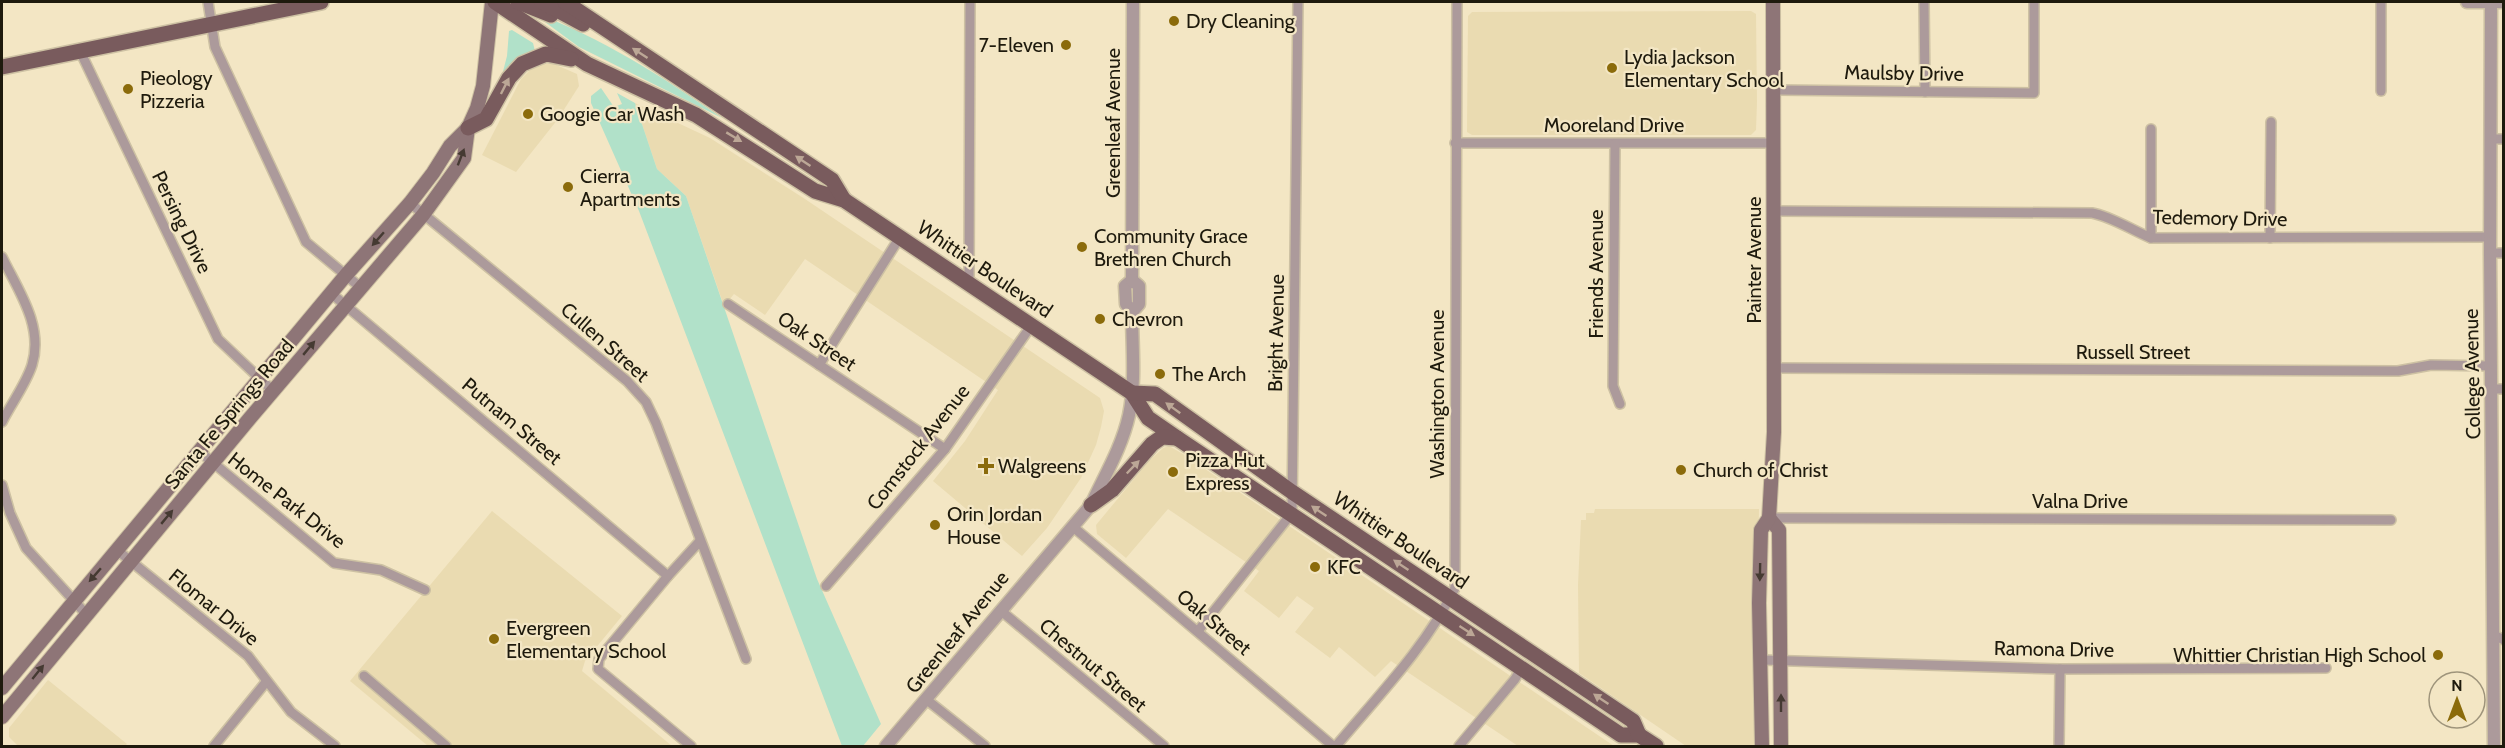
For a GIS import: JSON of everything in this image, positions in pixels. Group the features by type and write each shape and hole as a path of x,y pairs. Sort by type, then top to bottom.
{"main road":[{"path":"2,67 321,2"},
{"name":"Whittier Boulevard","path":"494,2 587,64 696,115 815,191 844,200 1132,393 1148,418 1177,438 1621,735 1656,747"},
{"name":"Santa Fe Springs Road","path":"2,717 360,287 423,215 464,158 468,128 483,86 494,2"},
{"path":"518,2 569,23 588,14"},
{"path":"542,2 588,14"},
{"name":"Whittier Boulevard","path":"565,2 588,14 606,30 832,180 844,200"},
{"name":"Painter Avenue","path":"1762,747 1762,660 1759,603 1761,530 1769,518 1774,432 1773,2"},
{"path":"468,128 486,119 509,78 522,64 546,54 587,64"},
{"name":"Santa Fe Springs Road","path":"2,688 346,275 410,203 450,146 468,128"},
{"name":"Whittier Boulevard","path":"1132,393 1155,394 1292,492 1633,721 1635,741"},
{"path":"1091,505 1112,490 1152,444 1162,437 1177,438"},
{"name":"Painter Avenue","path":"1769,518 1779,530 1781,747"},
{"path":"2,676 24,649 38,643"}],"street":[{"path":"208,2 215,47 306,242 360,287"},
{"path":"969,283 970,2"},
{"name":"Greenleaf Avenue","path":"886,747 1091,505 1124,435 1132,393 1132,312 1126,304 1125,286 1132,280 1133,2"},
{"name":"Bright Avenue","path":"1292,513 1298,2"},
{"name":"Washington Avenue","path":"1335,747 1442,614 1455,588 1457,2"},
{"path":"1924,2 1925,92"},
{"name":"Maulsby Drive","path":"1773,90 2034,93 2034,2"},
{"path":"2381,2 2381,91"},
{"path":"2467,2 2504,2"},
{"name":"College Avenue","path":"2491,2 2498,139 2490,237 2492,366 2498,389 2499,637 2494,747"},
{"name":"Persing Drive","path":"80,51 218,339 273,391"},
{"path":"2270,238 2271,122"},
{"path":"2151,129 2151,238"},
{"name":"Mooreland Drive","path":"1455,143 1773,143"},
{"name":"Friends Avenue","path":"1615,144 1613,386 1620,404"},
{"name":"Cullen Street","path":"410,203 627,381 646,402 746,659"},
{"name":"Tedemory Drive","path":"1773,211 2092,213 2105,215 2124,227 2151,238 2490,237"},
{"path":"819,365 900,237"},
{"path":"2490,253 2504,253"},
{"path":"2,257 26,304 35,333 32,365 2,422"},
{"name":"Putnam Street","path":"332,294 668,576"},
{"name":"Oak Street","path":"728,304 945,449"},
{"name":"Comstock Avenue","path":"826,586 945,449 1031,326"},
{"name":"Russell Street","path":"1774,368 2398,371 2431,365 2492,366"},
{"name":"Home Park Drive","path":"199,451 334,563 381,570 424,590"},
{"path":"2,485 10,513 26,548 86,614"},
{"path":"1197,632 1292,513"},
{"name":"Valna Drive","path":"1769,518 2391,520"},
{"name":"Oak Street","path":"1072,526 1335,747"},
{"path":"691,747 598,669 599,659 699,542"},
{"name":"Flomar Drive","path":"117,550 248,656 291,712 335,747"},
{"name":"Chestnut Street","path":"1000,610 1164,747"},
{"name":"Ramona Drive","path":"1762,660 2060,669 2326,668"},
{"path":"1459,747 1515,679 1522,667"},
{"path":"2059,747 2060,669"},
{"path":"364,676 446,747"},
{"path":"214,747 266,682"},
{"path":"927,700 985,747"}],"shaded area":[{"name":"Lydia Jackson Elementary School","path":"1751,11 1756,14 1757,102 1756,130 1751,135 1472,135 1467,132 1468,16 1472,12"},
{"path":"544,64 554,64 577,74 579,86 558,119 516,172 482,155 521,79 531,69"},
{"path":"635,103 710,138 805,199 1100,398 1104,411 1101,427 1096,445 1081,478 1047,528 1022,556 933,481 965,441 998,390 805,259 765,315 734,294 724,306 686,196 657,169"},
{"path":"1169,446 1614,746 1518,746 1391,661 1375,677 1339,647 1330,658 1295,632 1314,608 1297,596 1279,618 1244,591 1259,571 1168,509 1126,558 1097,534 1096,525 1149,461 1163,448"},
{"path":"1595,509 1759,509 1754,746 1686,746 1579,673 1578,585 1581,520 1586,520 1586,513 1594,513"},
{"name":"Evergreen Elementary School","path":"492,511 622,616 585,661 582,671 672,746 428,746 350,681"},
{"path":"48,680 127,744 125,746 18,746 9,737 9,728"}],"green space":[{"path":"530,11 582,33 630,58 722,118 579,47"},
{"path":"512,30 533,43 535,51 499,87 507,56 509,31"},
{"path":"601,88 614,107 622,104 617,93 635,103 657,169 686,196 817,579 881,724 863,746 842,746 639,211 591,103 591,96"}],"place":[{"name":"Dry Cleaning","path":"1174,21"},
{"name":"7-Eleven","path":"1066,45"},
{"name":"Lydia Jackson Elementary School","path":"1612,68"},
{"name":"Pieology Pizzeria","path":"128,89"},
{"name":"Googie Car Wash","path":"528,114"},
{"name":"Cierra Apartments","path":"568,187"},
{"name":"Community Grace Brethren Church","path":"1082,247"},
{"name":"Chevron","path":"1100,319"},
{"name":"The Arch","path":"1160,374"},
{"name":"Walgreens","path":"986,466"},
{"name":"Church of Christ","path":"1681,470"},
{"name":"Pizza Hut Express","path":"1173,472"},
{"name":"Orin Jordan House","path":"935,525"},
{"name":"KFC","path":"1315,567"},
{"name":"Evergreen Elementary School","path":"494,639"},
{"name":"Whittier Christian High School","path":"2438,655"}]}
